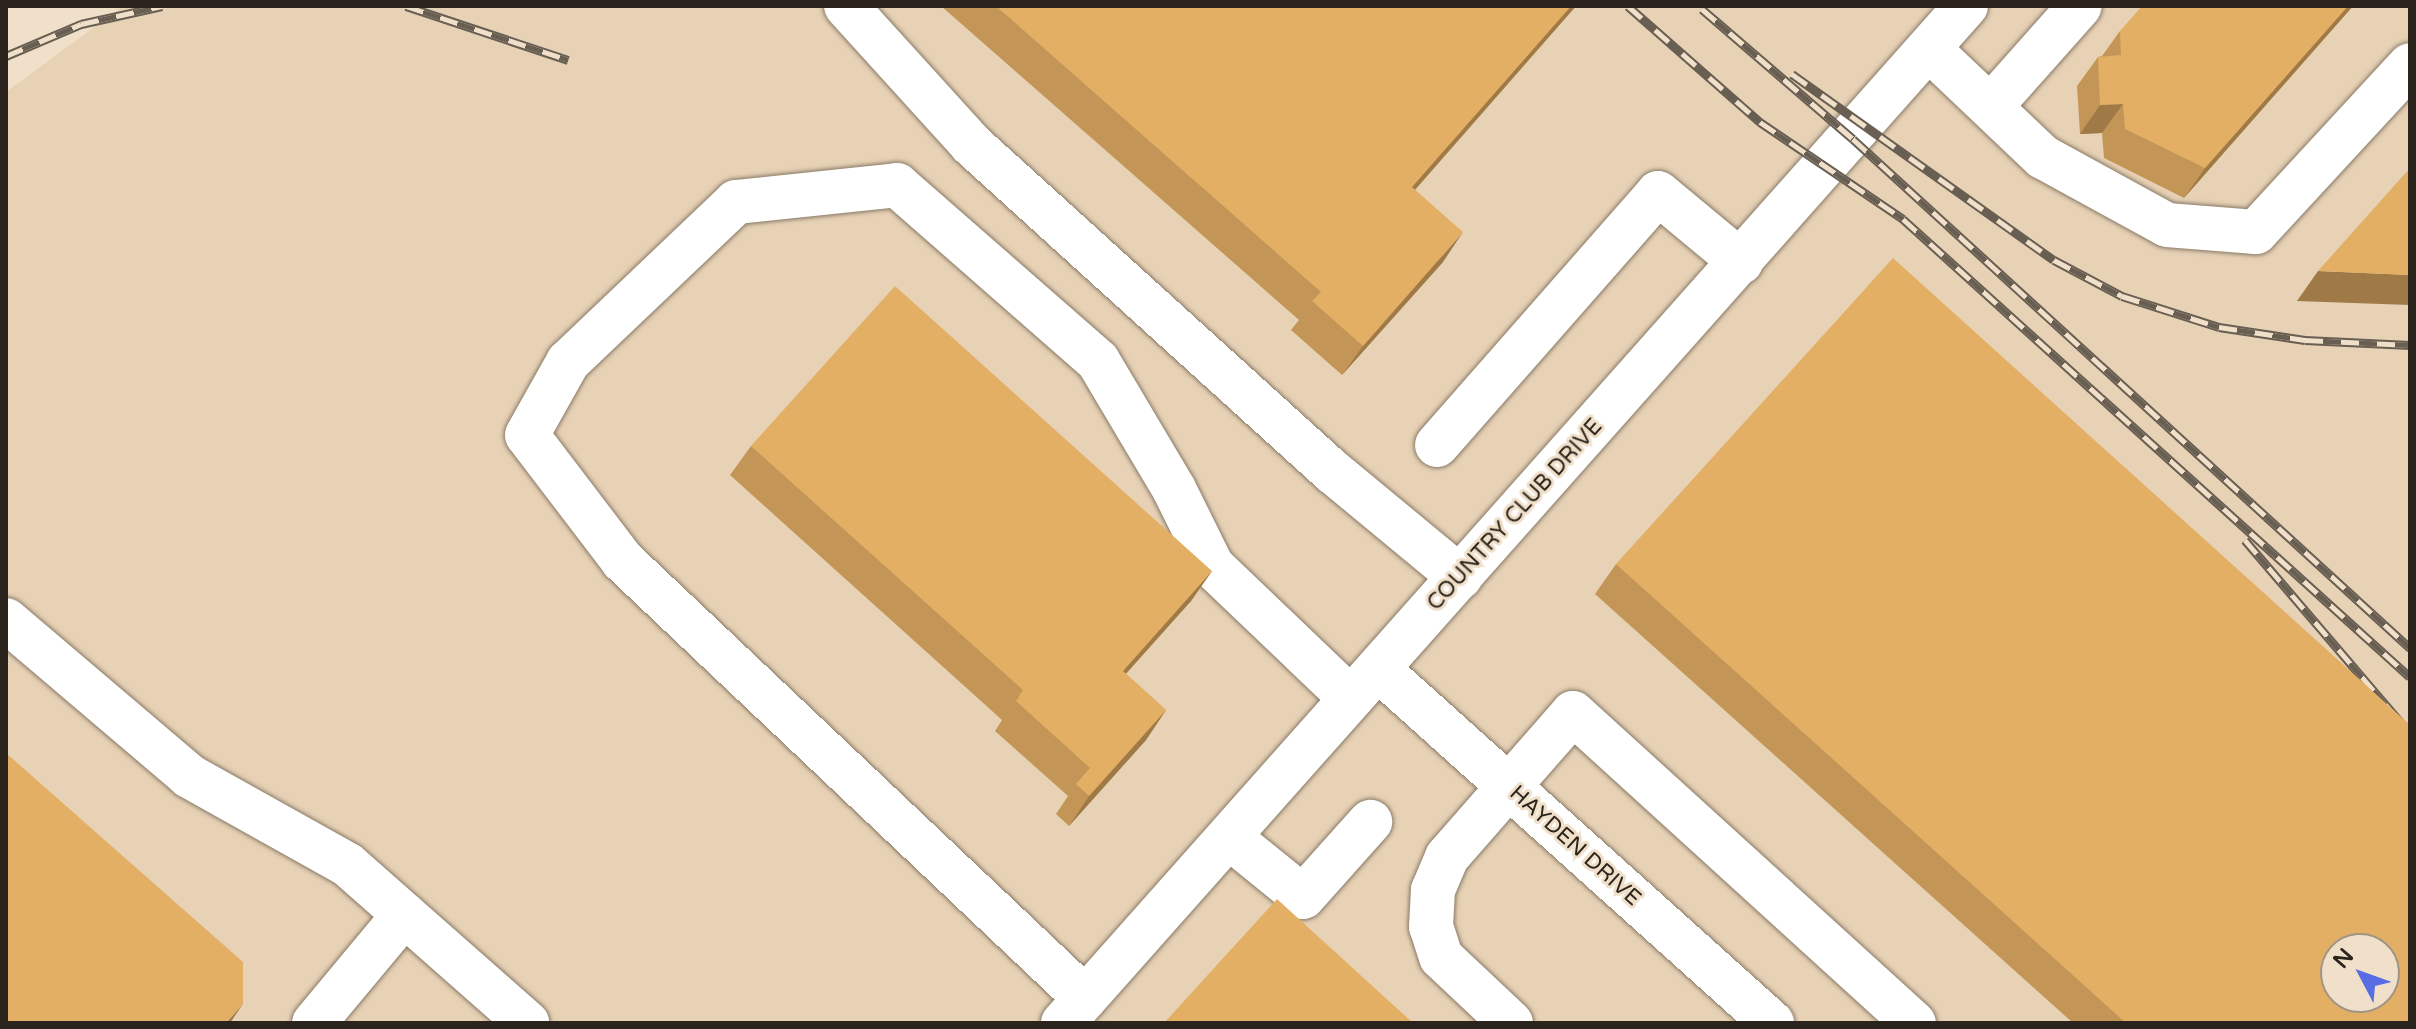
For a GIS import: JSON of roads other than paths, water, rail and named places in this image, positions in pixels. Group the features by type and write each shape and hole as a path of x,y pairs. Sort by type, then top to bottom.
{"street":[{"path":"846,6 971,144 1333,472 1460,577"},
{"name":"COUNTRY CLUB DRIVE","path":"1074,1010 1966,6"},
{"path":"1992,105 2080,6"},
{"path":"1929,49 1992,105 2043,157 2167,225 2256,232 2410,65"},
{"name":"HAYDEN DRIVE","path":"1074,1010 975,894 623,561 527,435 568,362 736,202 897,185 1098,361 1174,489 1212,566 1365,684 1508,786 1772,1023"},
{"path":"1437,445 1658,193 1741,262"},
{"path":"6,620 189,776 348,865 527,1023"},
{"path":"1511,1023 1441,957 1431,927 1433,890 1447,857 1573,713 1914,1023"},
{"path":"1229,837 1303,897 1370,822"},
{"path":"329,1018 404,915"}],"railway":[{"path":"6,56 81,24 162,6"},
{"path":"406,6 568,60"},
{"path":"1628,6 1760,122 1903,219 2410,677"},
{"path":"1702,9 1853,139 2410,648"},
{"path":"1792,74 2054,260 2122,296 2219,327 2305,340 2410,345"},
{"path":"2245,540 2410,733"}]}
